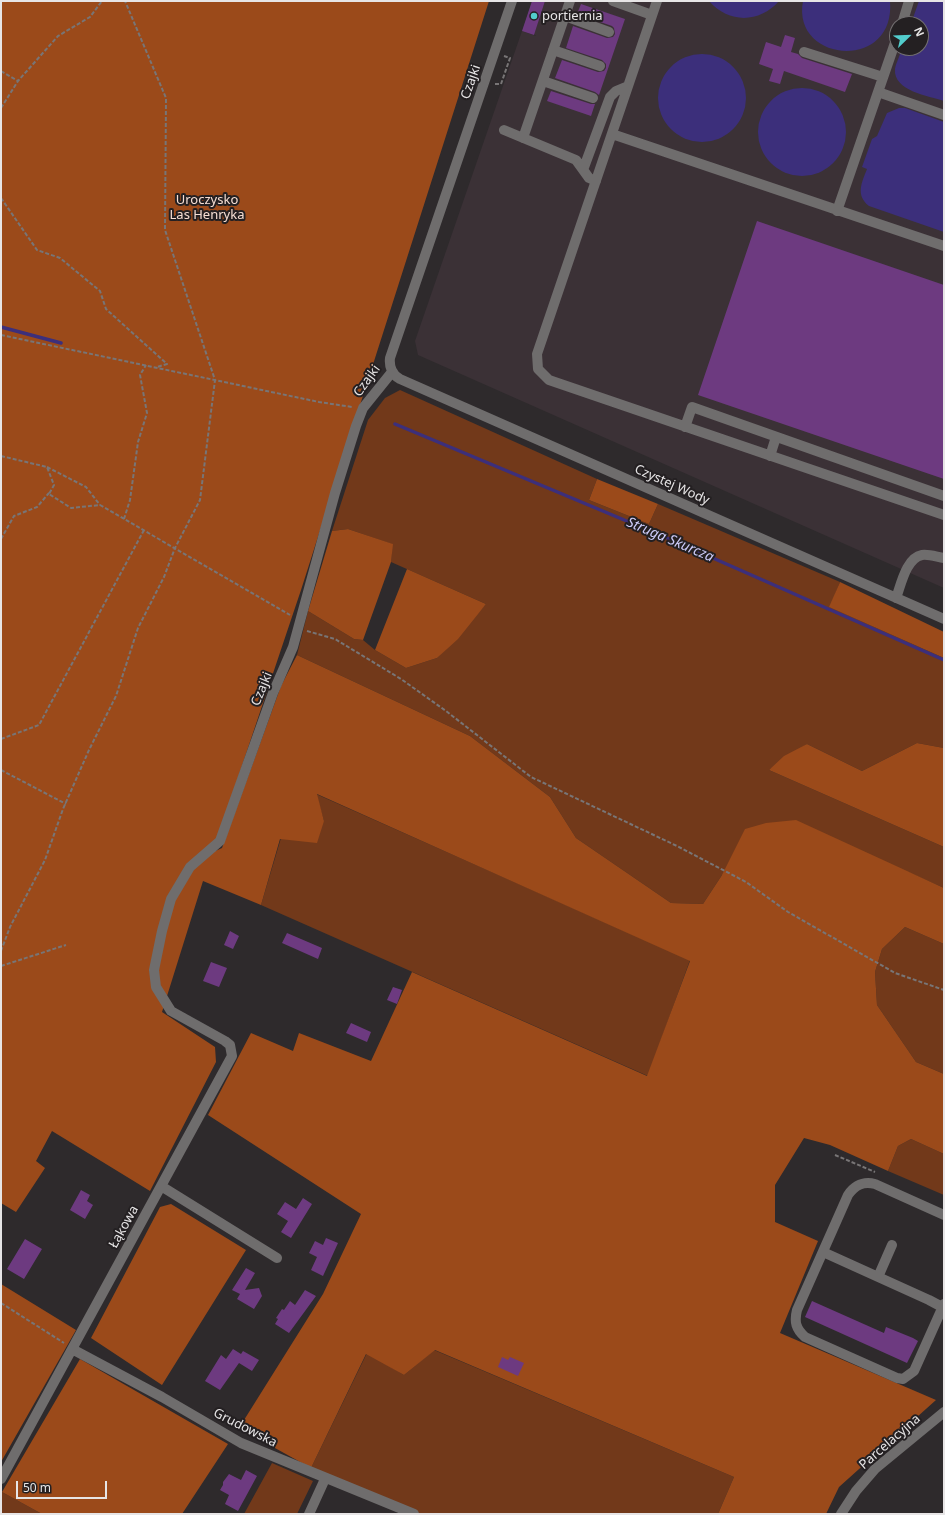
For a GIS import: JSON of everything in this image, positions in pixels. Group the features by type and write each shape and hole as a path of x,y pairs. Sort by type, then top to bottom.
{"street":[{"name":"Czajki","path":"171,1011 156,987 154,970 171,899 190,867 220,841 250,755 300,625 335,494 363,408 392,372 389,363 390,358 512,1"},
{"path":"523,138 570,1"},
{"path":"615,1 652,15"},
{"path":"657,1 537,354 538,369 549,380 944,515"},
{"path":"904,16 909,1"},
{"path":"565,16 609,32"},
{"path":"553,50 600,66"},
{"path":"804,52 883,77"},
{"path":"837,211 890,56"},
{"path":"542,81 593,98"},
{"path":"583,170 610,97 628,86"},
{"path":"878,92 944,115"},
{"path":"504,130 576,160 589,178 596,181"},
{"path":"612,134 944,246"},
{"name":"Czystej Wody","path":"392,372 400,379 944,619"},
{"path":"685,427 692,408 944,496"},
{"path":"770,456 776,437"},
{"path":"855,484 860,467"},
{"path":"896,598 910,563 916,557 930,555 944,558"},
{"name":"Łąkowa","path":"1,1479 232,1056 230,1046 225,1041 171,1011"},
{"path":"823,1252 944,1307 914,1371 903,1379 897,1378 805,1337 796,1325 796,1315 823,1252 848,1195 853,1189 863,1183 875,1184 944,1215"},
{"path":"161,1186 277,1258"},
{"path":"878,1277 892,1245"},
{"name":"Grudowska","path":"72,1349 162,1397 242,1443 325,1479 414,1514"},
{"name":"Parcelacyjna","path":"841,1514 856,1491 875,1469 944,1412"},
{"path":"309,1514 325,1479"}],"path":[{"path":"1,108 18,81 58,36 90,17 102,1"},
{"path":"1,950 10,927 45,860 66,804 89,750 116,696 138,628 164,577 175,548 200,500 215,380 165,230 166,98 125,1"},
{"path":"493,84 501,84 510,58 500,54"},
{"path":"1,71 18,81"},
{"path":"1,198 37,250 60,258 100,291 106,309 167,364 155,367"},
{"path":"1,335 319,402 363,408"},
{"path":"124,519 130,500 138,442 147,413 140,375 146,365"},
{"path":"1,456 47,467 86,487 100,505 175,548 300,625 335,639 401,679 446,711 531,777 677,846 746,882 788,912 895,973 944,990"},
{"path":"47,467 54,485 49,494"},
{"path":"1,539 14,516 37,507 56,486"},
{"path":"49,494 71,508 100,505"},
{"path":"1,739 40,725 144,530"},
{"path":"1,770 66,804"},
{"path":"1,966 66,945"},
{"path":"1,1303 72,1349"}],"shaded area":[{"path":"545,1 944,1 944,588 418,355 415,341 522,31 536,36 534,34"},
{"path":"709,1 779,1 763,14 744,18 726,14 717,9"},
{"path":"803,1 890,1 887,24 877,40 862,49 844,51 827,47 812,37 804,22"},
{"path":"919,1 944,1 944,101 913,91 900,83 896,76 895,69 899,56 929,56 929,16 914,16"},
{"path":"702,54 719,57 727,61 739,73 743,81 746,98 743,115 739,123 727,135 719,139 702,142 685,139 677,135 665,123 661,115 658,98 661,81 665,73 677,61 685,57"},
{"path":"802,88 819,91 827,95 839,107 843,115 846,132 843,149 839,157 827,169 819,173 802,176 785,173 777,169 765,157 761,149 758,132 761,115 765,107 777,95 785,91"},
{"path":"899,108 905,108 944,122 944,232 869,206 862,197 861,188 867,169 862,167 872,139 877,136 887,113"},
{"path":"400,390 597,479 589,500 649,524 658,504 840,582 830,607 944,658 944,748 917,743 862,771 807,744 769,770 944,847 944,888 908,872 722,875 703,904 671,903 576,838 550,797 470,736 297,655 308,611 354,639 363,640 375,650 406,668 437,658 486,604 391,562 392,544 348,529 332,531 368,420 385,398"},
{"path":"316,794 690,960 648,1076 261,905 281,838 324,821"},
{"path":"905,927 944,944 944,1074 916,1062 877,1005 875,972 882,949"},
{"path":"911,1139 944,1154 944,1195 888,1171 898,1146"},
{"path":"434,1350 734,1477 718,1514 421,1514 311,1468 367,1353 404,1375"},
{"path":"272,1463 313,1481 297,1514 244,1514"},
{"path":"2,1492 42,1514 1,1514"}],"green space":[{"name":"Uroczysko Las Henryka","path":"1,1 489,1 301,590 213,852 222,848 281,686 297,655 470,736 550,797 576,838 671,903 703,904 722,875 745,829 766,823 796,820 944,888 944,944 905,927 882,949 875,972 877,1005 916,1062 944,1074 944,1154 911,1139 898,1146 888,1171 830,1145 804,1138 775,1185 775,1222 818,1241 780,1333 936,1400 839,1487 826,1514 718,1514 734,1477 435,1350 404,1375 366,1354 311,1468 239,1428 323,1294 361,1214 208,1115 251,1033 293,1051 299,1033 371,1061 412,972 647,1076 690,961 317,794 324,821 317,843 280,839 261,905 203,881 162,1012 215,1047 216,1062 150,1191 52,1131 36,1161 45,1168 16,1212 1,1203"},
{"path":"597,479 658,504 649,524 589,500"},
{"path":"348,529 393,544 391,562 363,640 354,639 308,611 332,531"},
{"path":"407,569 486,604 458,639 437,658 406,668 375,650"},
{"path":"840,582 944,632 944,658 829,607"},
{"path":"917,743 944,748 944,847 769,770 784,756 807,744 862,771"},
{"path":"171,1204 246,1250 162,1385 91,1338 160,1207"},
{"path":"1,1284 76,1330 1,1462"},
{"path":"80,1359 228,1444 182,1514 42,1514 2,1492"}],"building":[{"name":"portiernia","path":"532,1 545,1 534,35 522,31"},
{"path":"581,4 625,19 599,95 595,92 555,78 562,60 598,72 604,71 606,68 606,64 602,60 566,48 573,26 607,38 613,37 615,34 612,26 577,14"},
{"path":"785,35 795,38 791,52 798,54 802,58 852,74 845,92 784,71 780,84 769,81 773,69 759,64 766,42 781,47"},
{"path":"551,91 595,104 591,116 547,101"},
{"path":"757,221 944,285 944,479 698,395"},
{"path":"230,931 239,936 233,949 224,945"},
{"path":"287,933 322,948 318,959 282,943"},
{"path":"211,962 227,968 219,987 203,981"},
{"path":"393,987 402,990 397,1004 387,1000"},
{"path":"351,1023 371,1032 367,1042 346,1033"},
{"path":"81,1190 90,1195 87,1201 93,1205 85,1219 70,1210"},
{"path":"303,1198 312,1204 291,1238 281,1232 288,1221 277,1214 285,1202 296,1209"},
{"path":"326,1238 338,1243 323,1276 311,1270 317,1257 309,1253 315,1241 323,1245"},
{"path":"25,1239 42,1249 24,1279 7,1269"},
{"path":"246,1268 255,1273 245,1290 259,1288 262,1296 254,1309 237,1299 240,1294 232,1290"},
{"path":"305,1290 316,1296 289,1333 275,1324 278,1319 276,1318 290,1301 295,1305"},
{"path":"812,1301 884,1333 886,1327 918,1341 907,1363 805,1317"},
{"path":"233,1349 241,1354 243,1351 259,1360 252,1371 239,1363 220,1390 205,1381 221,1355 226,1359"},
{"path":"502,1357 508,1360 510,1357 524,1363 518,1376 498,1367"},
{"path":"246,1470 257,1476 238,1511 225,1504 229,1495 220,1490 223,1482 229,1474 241,1480"}],"waterway":[{"name":"Struga Skurcza","path":"1,327 61,343"},
{"name":"Struga Skurcza","path":"395,424 672,540 944,660"}],"place":[{"name":"portiernia","path":"534,16"}]}
